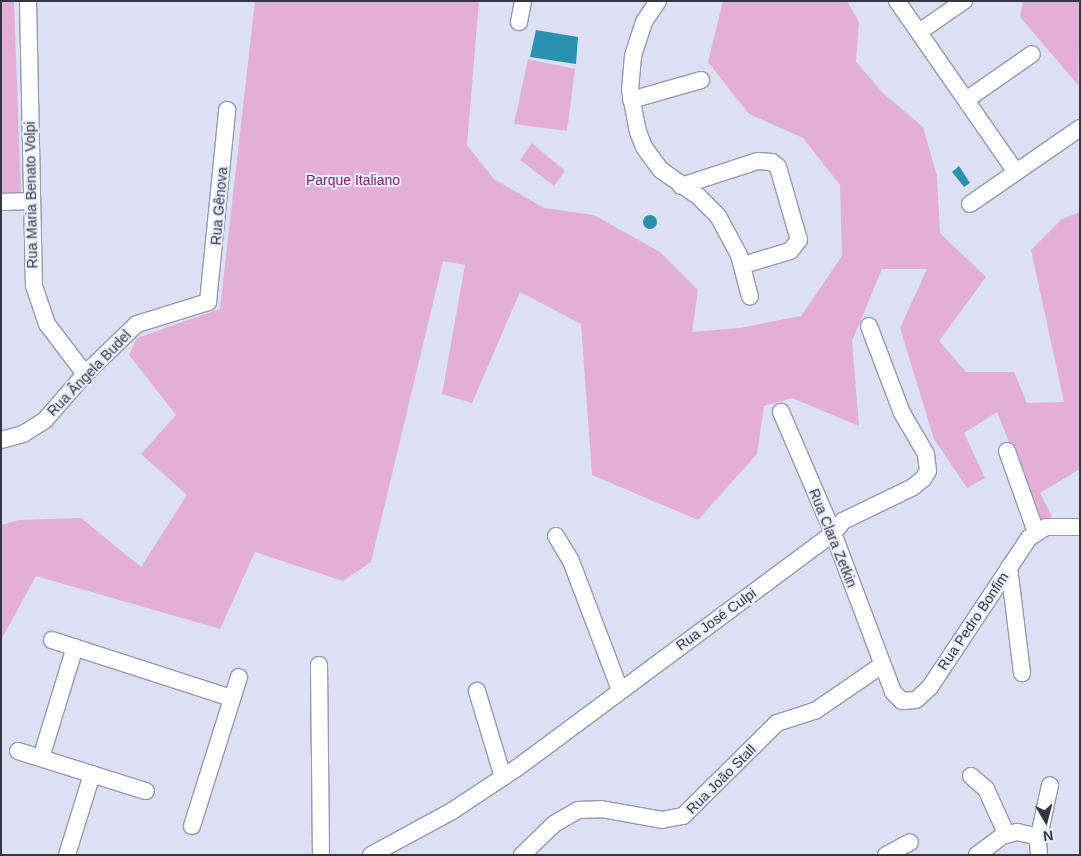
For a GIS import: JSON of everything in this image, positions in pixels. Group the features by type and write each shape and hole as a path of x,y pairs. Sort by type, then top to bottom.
{"street":[{"name":"Rua Maria Benato Volpi","path":"28,1 32,272 37,302 47,324 85,374"},
{"path":"519,22 524,1"},
{"path":"897,1 1016,172"},
{"path":"919,32 964,1"},
{"path":"653,3 644,22 633,56 631,100 644,147 661,170 718,216 734,242 743,265 750,297"},
{"path":"966,100 1032,54"},
{"path":"631,100 700,80"},
{"name":"Rua Gênova","path":"208,302 227,110"},
{"path":"970,204 1080,128"},
{"path":"681,186 758,161 772,162 778,167 799,240 790,251 743,265"},
{"path":"1,202 31,202"},
{"name":"Rua Ângela Budel","path":"1,440 22,434 45,420 85,374 137,324 208,302"},
{"name":"Rua José Culpi","path":"371,855 400,840 503,777 833,533 849,518 914,487 928,471 926,454 902,413 869,326"},
{"name":"Rua Clara Zetkin","path":"781,412 833,533 882,665"},
{"path":"1007,451 1036,532 1057,526 1080,527"},
{"name":"Rua Pedro Bonfim","path":"882,665 898,698 908,702 923,694 1009,567 1036,532"},
{"path":"556,536 572,561 620,690"},
{"path":"1009,567 1022,673"},
{"path":"52,640 232,698"},
{"path":"41,758 75,647"},
{"path":"319,665 322,855"},
{"name":"Rua João Stall","path":"522,855 554,824 578,810 601,809 662,820 683,816 777,723 815,711 882,665"},
{"path":"192,826 239,677"},
{"path":"477,691 503,777"},
{"path":"18,751 146,790"},
{"path":"67,855 92,774"},
{"path":"970,776 986,789 1006,833"},
{"path":"1038,848 1050,785"},
{"path":"977,855 1006,833 1029,834 1038,848"},
{"path":"392,855 400,840"},
{"path":"886,855 910,842"}],"green space":[{"path":"1,1 14,1 21,195 1,195"},
{"name":"Parque Italiano","path":"255,1 479,1 467,145 494,179 544,208 594,215 660,252 698,290 692,332 739,328 801,316 842,256 840,185 803,138 749,114 708,62 723,1 847,1 859,22 856,62 884,94 923,127 937,176 940,233 986,277 939,341 966,372 1014,372 1027,403 1064,402 1031,250 1062,219 1080,212 1080,469 1040,493 1052,516 1042,524 997,412 964,433 985,478 967,488 934,439 900,328 927,269 882,269 852,341 859,426 792,398 764,406 757,454 698,520 592,475 581,324 520,292 472,403 442,394 465,265 443,261 371,562 343,581 255,552 220,629 36,576 1,640 1,525 19,520 81,518 141,567 187,495 141,454 176,415 129,355 137,338 220,309"},
{"path":"1023,1 1080,1 1078,85 1020,17"},
{"path":"528,59 575,69 567,131 514,124"},
{"path":"532,143 565,171 554,186 520,160"}],"water":[{"path":"536,30 578,37 576,64 530,57"},
{"path":"959,166 970,183 964,187 952,172"},
{"path":"650,215 655,217 657,222 655,227 650,229 645,227 643,222 645,217"}]}
